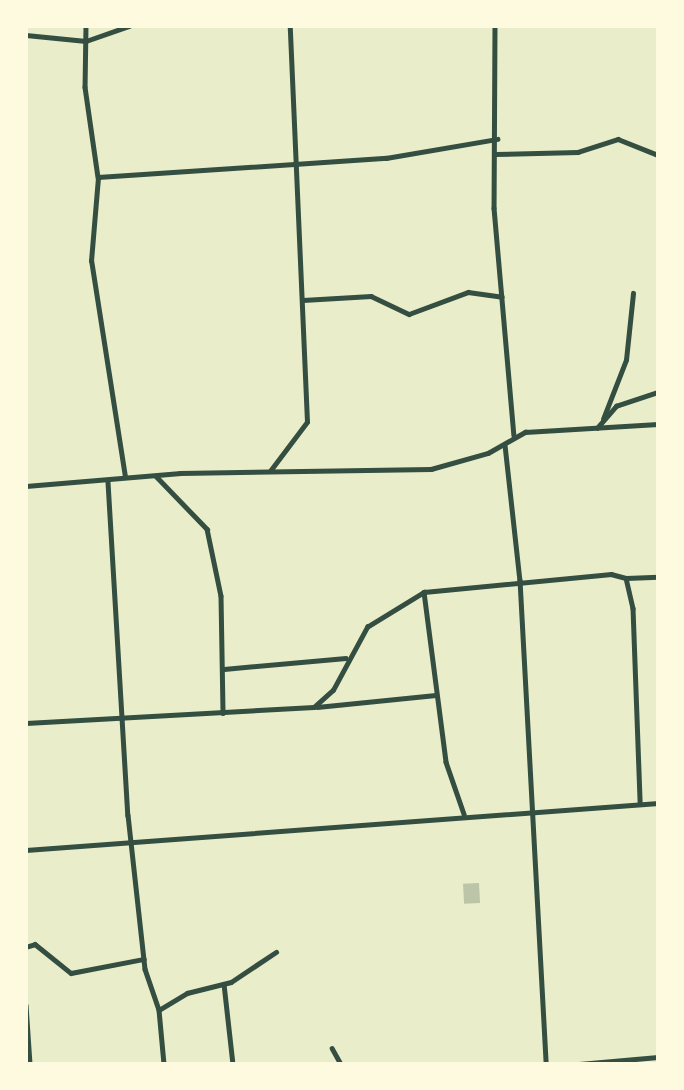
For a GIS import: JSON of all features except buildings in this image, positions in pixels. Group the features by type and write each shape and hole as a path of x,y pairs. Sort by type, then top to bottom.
{"street":[{"path":"86,26 85,87 98,177 91,261 125,477"},
{"path":"26,35 86,41 129,26"},
{"path":"270,471 307,422 290,26"},
{"path":"495,26 495,154 502,297 514,435"},
{"path":"98,177 386,158 497,139"},
{"path":"495,154 578,152 618,139 658,155"},
{"path":"303,300 371,296 409,314 468,292 502,297"},
{"path":"603,419 629,349 633,293"},
{"path":"596,428 616,406 658,392"},
{"path":"26,486 108,482 125,477 156,475 430,469 505,445 514,435 658,424"},
{"path":"505,445 520,580 546,1064"},
{"path":"156,475 208,529 221,596 223,713"},
{"path":"108,482 132,845 144,959 159,1010 164,1064"},
{"path":"314,707 333,690 346,659 377,616 424,592 601,573 626,578 658,577"},
{"path":"626,578 636,634 640,803"},
{"path":"424,592 435,695 446,762 464,814"},
{"path":"224,669 346,659"},
{"path":"26,723 124,720 314,707 435,695"},
{"path":"26,850 132,845 464,814 658,803"},
{"path":"26,947 35,944 71,973 144,959"},
{"path":"159,1010 187,993 224,984 276,952"},
{"path":"224,984 233,1064"},
{"path":"26,1005 30,1064"},
{"path":"332,1048 341,1064"},
{"path":"579,1064 658,1057"}]}
